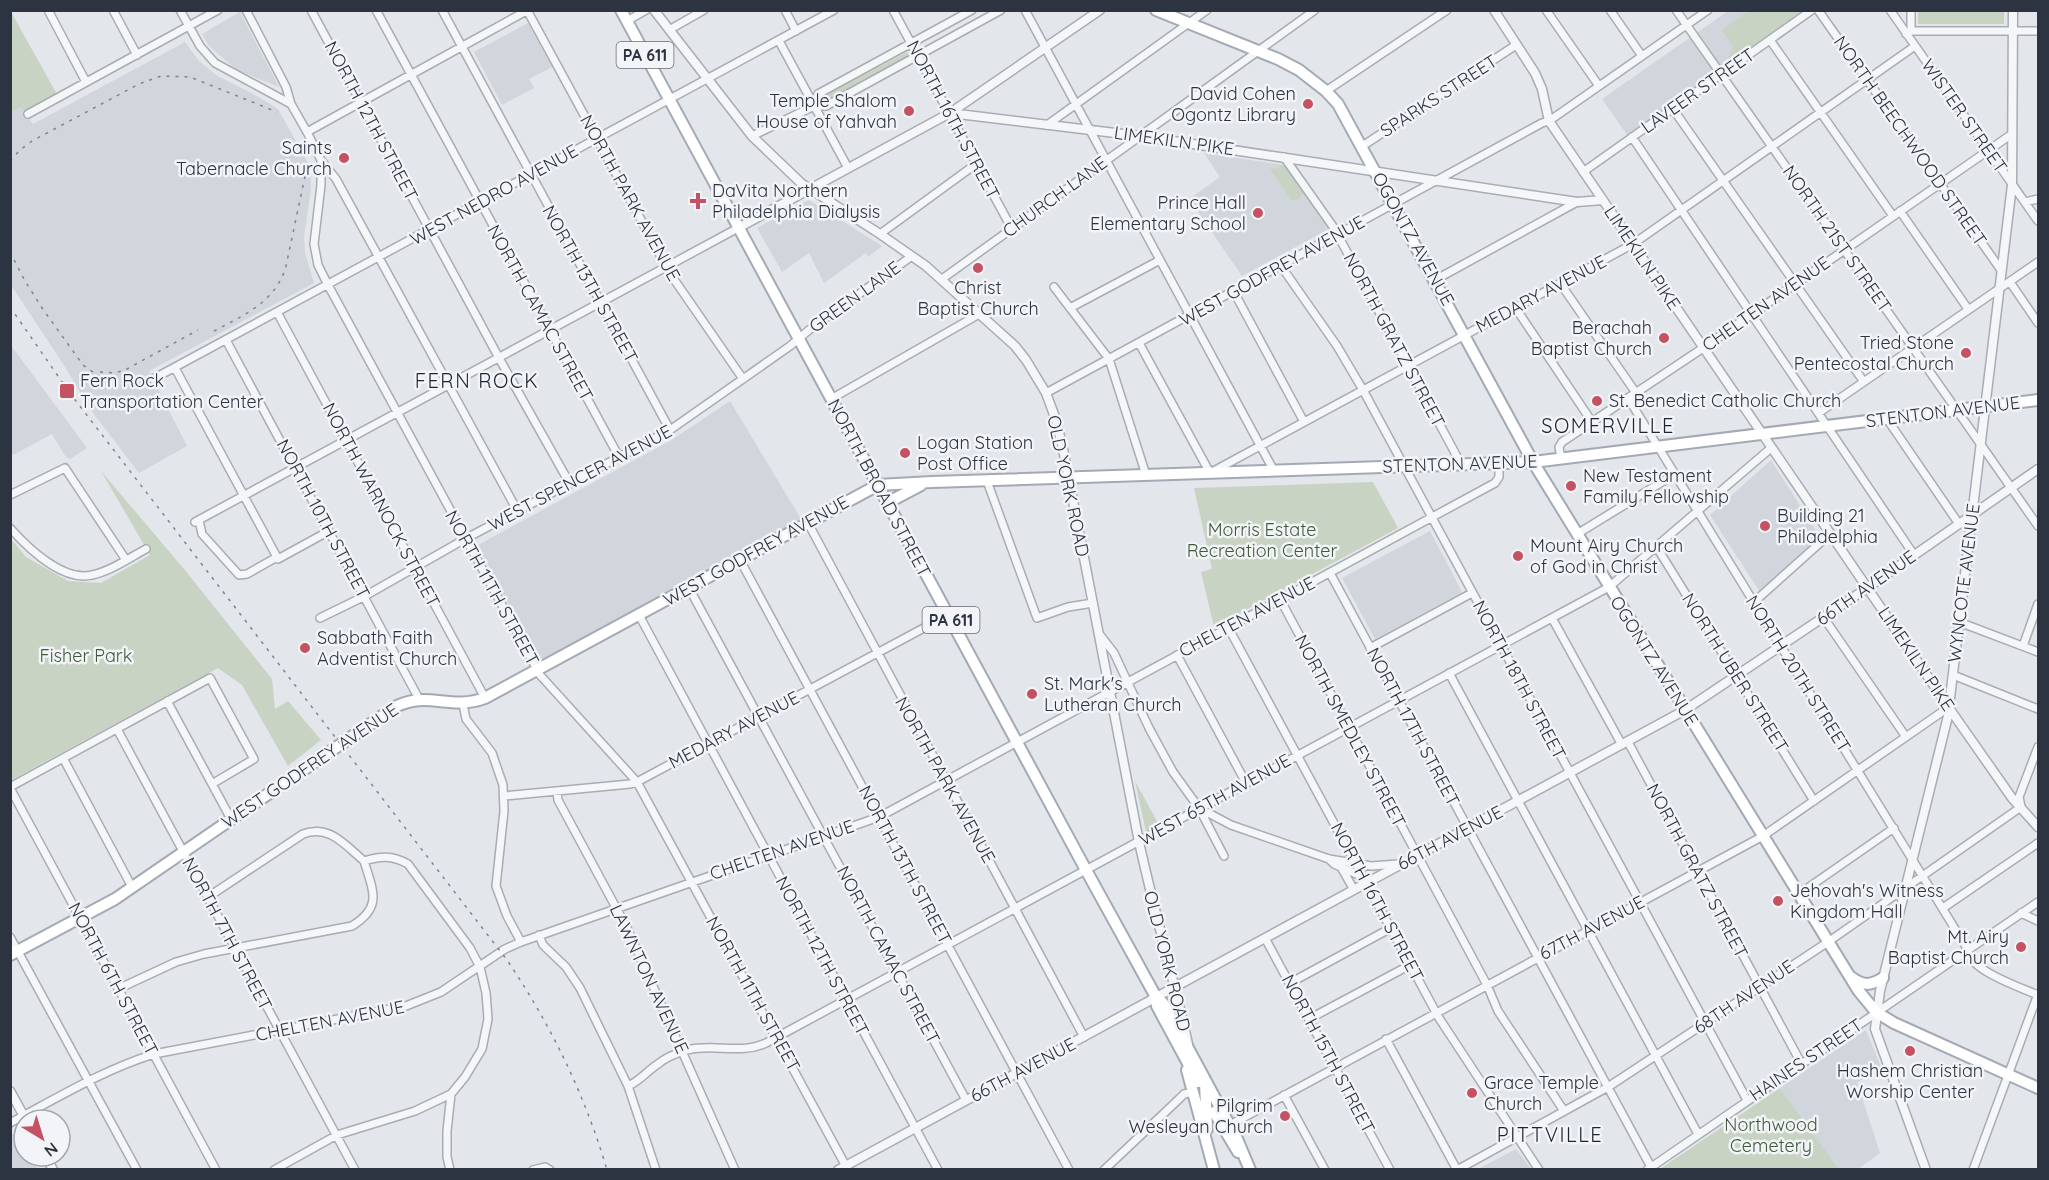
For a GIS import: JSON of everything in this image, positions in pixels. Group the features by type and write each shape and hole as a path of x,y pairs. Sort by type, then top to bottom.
{"main road":[{"name":"NORTH BROAD STREET","path":"621,10 1156,997 1157,1006 1206,1081 1226,1126 1230,1141 1249,1168"},
{"name":"OGONTZ AVENUE","path":"1156,10 1299,70 1326,91 1346,117 1533,462 1849,976 1876,1012 1917,1035 2038,1089"},
{"name":"STENTON AVENUE","path":"878,485 1533,462 2038,400"},
{"path":"887,503 915,487 932,482"},
{"name":"WEST GODFREY AVENUE","path":"14,953 132,887 395,707 419,699 463,704 485,698 878,485"},
{"path":"1849,976 1864,985 1883,978"},
{"name":"NORTH BROAD STREET","path":"1185,1050 1205,1094 1249,1168"},
{"name":"OLD YORK ROAD","path":"1185,1050 1199,1121 1214,1170"},
{"name":"OLD YORK ROAD","path":"1206,1081 1208,1147"},
{"path":"1208,1147 1220,1140 1230,1141"}],"street":[{"path":"48,10 86,82"},
{"path":"113,10 137,55"},
{"path":"180,10 200,45 215,63 291,105"},
{"path":"28,114 189,28 218,10"},
{"name":"NORTH 11TH STREET","path":"246,10 286,87 291,105 321,160 321,185 314,244 318,265 328,285 537,670 544,681 638,782 777,1038 844,1168"},
{"name":"NORTH 12TH STREET","path":"311,10 429,230 570,484"},
{"name":"NORTH CAMAC STREET","path":"376,10 619,458"},
{"name":"NORTH 13TH STREET","path":"442,10 670,430"},
{"path":"627,21 646,10"},
{"name":"OLD YORK ROAD","path":"654,10 752,136 801,183 880,234 942,279 1015,346 1046,393 1056,420 1139,842 1152,903 1175,986 1185,1050"},
{"path":"669,30 704,10"},
{"path":"785,10 796,31"},
{"name":"WEST NEDRO AVENUE","path":"153,379 834,10"},
{"name":"NORTH 16TH STREET","path":"893,10 1012,229"},
{"path":"814,106 818,94 972,10"},
{"path":"752,136 814,106 826,106 1001,10"},
{"path":"1025,10 1274,471"},
{"path":"329,531 278,559 277,557 247,574 239,575 202,534 197,521 950,113 1100,10"},
{"path":"1047,124 1207,10"},
{"name":"CHURCH LANE","path":"942,279 1315,10"},
{"path":"1326,91 1447,10"},
{"path":"1494,10 1535,73 1542,89 1549,122 1603,200"},
{"path":"1546,10 1599,86"},
{"path":"1610,10 1642,57"},
{"name":"NORTH 21ST STREET","path":"1676,10 2038,526"},
{"name":"WEST GODFREY AVENUE","path":"1046,393 1542,123 1549,122 1708,10"},
{"name":"LAVEER STREET","path":"1583,172 1812,10"},
{"name":"NORTH BEECHWOOD STREET","path":"1818,10 2001,270"},
{"name":"WISTER STREET","path":"1890,10 1908,32 1915,46 2038,221"},
{"path":"1911,10 1908,32 2038,32"},
{"name":"WYNCOTE AVENUE","path":"1926,1170 1875,1029 1876,1012 1949,707 2012,184 2013,10"},
{"path":"307,132 528,11"},
{"name":"NORTH PARK AVENUE","path":"528,11 666,266 743,379"},
{"path":"1770,40 1820,112 1968,309"},
{"path":"779,41 848,168"},
{"name":"SPARKS STREET","path":"1361,147 1516,45"},
{"name":"MEDARY AVENUE","path":"1210,473 1633,244 1915,46"},
{"path":"1672,109 1864,382"},
{"name":"LIMEKILN PIKE","path":"950,113 1140,136 1577,202 1603,200 2012,798 2038,827"},
{"name":"CHELTEN AVENUE","path":"1560,459 1560,444 2012,134"},
{"path":"1632,137 1820,412 1914,555"},
{"name":"NORTH GRATZ STREET","path":"1284,157 1334,228 1461,464"},
{"path":"321,160 336,179 518,512"},
{"path":"880,234 976,164"},
{"path":"2025,202 2038,200"},
{"path":"1435,280 1577,202"},
{"name":"GREEN LANE","path":"799,338 912,256"},
{"path":"1070,308 1160,260"},
{"path":"1820,412 2038,262"},
{"name":"NORTH 18TH STREET","path":"1281,266 1338,346 1363,390 1747,1100"},
{"path":"2010,282 2038,323"},
{"path":"1560,283 1636,393"},
{"path":"1054,287 1109,359 1146,476"},
{"path":"1234,292 1304,422"},
{"path":"1515,308 1592,422"},
{"name":"NORTH WARNOCK STREET","path":"277,312 485,698"},
{"path":"831,399 981,314"},
{"name":"WEST SPENCER AVENUE","path":"320,618 365,596 465,539 670,430 799,338"},
{"name":"NORTH 10TH STREET","path":"226,340 419,699"},
{"path":"1139,343 1210,473"},
{"path":"175,368 277,557"},
{"name":"NORTH 20TH STREET","path":"1628,398 1923,875 1968,950 1968,956 1980,968 2038,995"},
{"path":"1887,419 1959,524"},
{"name":"WEST 65TH AVENUE","path":"628,1086 663,1060 682,1052 707,1047 752,1048 777,1038 1609,587 1771,448"},
{"name":"CHELTEN AVENUE","path":"42,1108 88,1081 154,1054 406,1006 441,992 521,942 879,817 1497,481 1499,463"},
{"path":"10,495 65,468 126,560"},
{"name":"66TH AVENUE","path":"844,1168 915,1127 1354,890 1365,880 1401,864 1685,710 1824,618 2038,469"},
{"path":"1577,534 1675,474"},
{"path":"987,481 1036,618 1068,607 1093,603"},
{"name":"NORTH PARK AVENUE","path":"807,523 1084,1037"},
{"path":"10,528 25,544 69,574 90,576 146,549"},
{"path":"1754,602 1830,534"},
{"name":"NORTH UBER STREET","path":"1656,546 1814,801"},
{"name":"NORTH 13TH STREET","path":"740,560 1069,1170"},
{"name":"NORTH 17TH STREET","path":"1330,573 1608,1087 1649,1168"},
{"name":"NORTH CAMAC STREET","path":"689,588 966,1100"},
{"path":"1370,648 1472,593"},
{"name":"NORTH SMEDLEY STREET","path":"1280,599 1487,985 1498,1011 1564,1111"},
{"path":"2023,646 2038,604"},
{"name":"NORTH 12TH STREET","path":"639,615 938,1170"},
{"name":"MEDARY AVENUE","path":"504,796 638,782 948,615"},
{"name":"NORTH GRATZ STREET","path":"1552,618 1698,871 1801,1063"},
{"path":"1824,618 1906,737"},
{"path":"1959,622 2038,652"},
{"name":"NORTH 16TH STREET","path":"1228,627 1436,1012 1539,1170"},
{"path":"1098,633 1114,653 1173,772 1199,808 1224,856"},
{"path":"1177,655 1246,783"},
{"path":"1449,673 1698,1134"},
{"path":"1953,675 2038,709"},
{"path":"10,788 210,678 254,759 212,784"},
{"path":"167,701 231,819"},
{"path":"463,704 466,719 492,753 500,774 504,796 496,886 507,916 521,942"},
{"name":"67TH AVENUE","path":"1226,1126 1763,836 1949,707"},
{"name":"NORTH 7TH STREET","path":"117,729 355,1170"},
{"path":"2021,807 2019,797 2038,747"},
{"path":"63,758 132,887"},
{"name":"NORTH 6TH STREET","path":"10,788 216,1170"},
{"name":"LAWNTON AVENUE","path":"556,792 558,800 617,908 735,1170"},
{"name":"68TH AVENUE","path":"1462,1168 1608,1087 1828,942 2021,807"},
{"path":"1199,808 1231,825 1329,859 1371,866 1401,864"},
{"path":"1799,894 1894,828"},
{"path":"118,989 176,963 204,954 352,926 365,918 372,907 373,890 364,861 337,838 319,830 303,834 208,897"},
{"path":"1943,909 2038,843"},
{"path":"274,1170 337,1135 415,1111 451,1094 465,1077 482,1048 488,1019 486,993 480,967 470,948 408,864 398,858 378,856 364,861"},
{"path":"1329,859 1365,880"},
{"path":"1341,867 1354,890"},
{"name":"HAINES STREET","path":"1649,1168 2038,902"},
{"path":"2021,913 2038,921"},
{"path":"1290,983 1391,928"},
{"path":"539,935 546,949 566,967 580,988 628,1086 656,1170"},
{"path":"10,937 14,953 136,1170"},
{"name":"NORTH 15TH STREET","path":"1265,938 1390,1170"},
{"path":"1309,1019 1410,965"},
{"path":"1973,1170 2038,995"},
{"path":"1386,1039 1462,1168"},
{"path":"10,1091 19,1108"},
{"path":"1104,1170 1184,1094 1193,1092"},
{"path":"450,1170 447,1157 447,1131 451,1094"},
{"path":"1284,1095 1324,1170"},
{"path":"533,1170 547,1168"}],"shaded area":[{"path":"1728,11 1807,11 1628,136 1602,99"},
{"path":"240,12 279,87 237,70 209,46 202,34"},
{"path":"528,23 552,67 529,79 534,88 502,105 474,52"},
{"path":"185,42 199,61 216,75 278,109 310,167 311,189 304,237 305,253 314,283 149,371 187,446 139,473 90,409 11,285 11,113 21,107 33,124"},
{"name":"Prince Hall Elementary School","path":"1204,153 1284,165 1329,229 1242,276 1189,199 1220,177"},
{"path":"809,200 882,246 868,257 866,253 824,283 809,253 782,272 757,228"},
{"path":"10,344 87,448 70,459 66,457 52,434 13,455 11,452"},
{"path":"730,401 801,519 538,662 478,545 670,441"},
{"name":"Building 21 Philadelphia","path":"1771,460 1820,537 1760,592 1710,515"},
{"path":"1430,531 1462,592 1375,639 1342,578"},
{"path":"1866,1030 1883,1072 1857,1082 1880,1153 1858,1169 1839,1169 1780,1088"},
{"path":"11,1135 12,1168 38,1169 11,1169"},
{"path":"1516,1149 1531,1169 1478,1169"}],"green space":[{"path":"1750,10 1803,11 1726,64 1733,47 1722,30"},
{"path":"1918,11 2004,11 2004,24 1918,24"},
{"path":"11,12 58,96 26,114 21,107 11,113"},
{"path":"907,52 910,56 824,103 819,103 822,97"},
{"path":"1280,165 1285,166 1304,193 1298,199 1290,200 1270,169 1279,168"},
{"name":"Fisher Park","path":"101,471 184,569 272,679 275,709 288,701 321,740 288,766 242,685 218,668 11,780 10,538 26,557 68,581 101,583 150,555"},
{"name":"Morris Estate Recreation Center","path":"1373,482 1398,528 1214,627 1201,572 1212,569 1194,488"},
{"path":"1135,781 1159,825 1146,832"},
{"name":"Northwood Cemetery","path":"1780,1088 1839,1169 1660,1169"}],"railway":[{"path":"10,161 32,141 139,84 161,76 190,77 277,112"},
{"path":"214,331 258,306 275,289 286,266 307,167"},
{"path":"10,252 42,308 83,365 101,378 112,380"},
{"path":"10,307 67,389"},
{"path":"100,372 115,373 125,370 198,330"},
{"path":"69,392 507,960 538,1010 565,1061 588,1115 607,1170"}],"place":[{"name":"David Cohen Ogontz Library","path":"1308,104"},
{"name":"Temple Shalom House of Yahvah","path":"909,111"},
{"name":"Saints Tabernacle Church","path":"344,158"},
{"name":"DaVita Northern Philadelphia Dialysis","path":"698,201"},
{"name":"Prince Hall Elementary School","path":"1258,213"},
{"name":"Christ Baptist Church","path":"978,268"},
{"name":"Berachah Baptist Church","path":"1664,338"},
{"name":"Tried Stone Pentecostal Church","path":"1966,353"},
{"name":"Fern Rock Transportation Center","path":"67,391"},
{"name":"St. Benedict Catholic Church","path":"1597,401"},
{"name":"Logan Station Post Office","path":"905,453"},
{"name":"New Testament Family Fellowship","path":"1571,486"},
{"name":"Building 21 Philadelphia","path":"1765,526"},
{"name":"Mount Airy Church of God in Christ","path":"1518,556"},
{"name":"Sabbath Faith Adventist Church","path":"305,648"},
{"name":"St. Mark's Lutheran Church","path":"1032,694"},
{"name":"Jehovah's Witness Kingdom Hall","path":"1778,901"},
{"name":"Mt. Airy Baptist Church","path":"2021,947"},
{"name":"Hashem Christian Worship Center","path":"1910,1051"},
{"name":"Grace Temple Church","path":"1472,1093"},
{"name":"Pilgrim Wesleyan Church","path":"1285,1116"}],"district":[{"name":"FERN ROCK","path":"477,381"},
{"name":"SOMERVILLE","path":"1608,426"},
{"name":"PITTVILLE","path":"1550,1135"}]}
